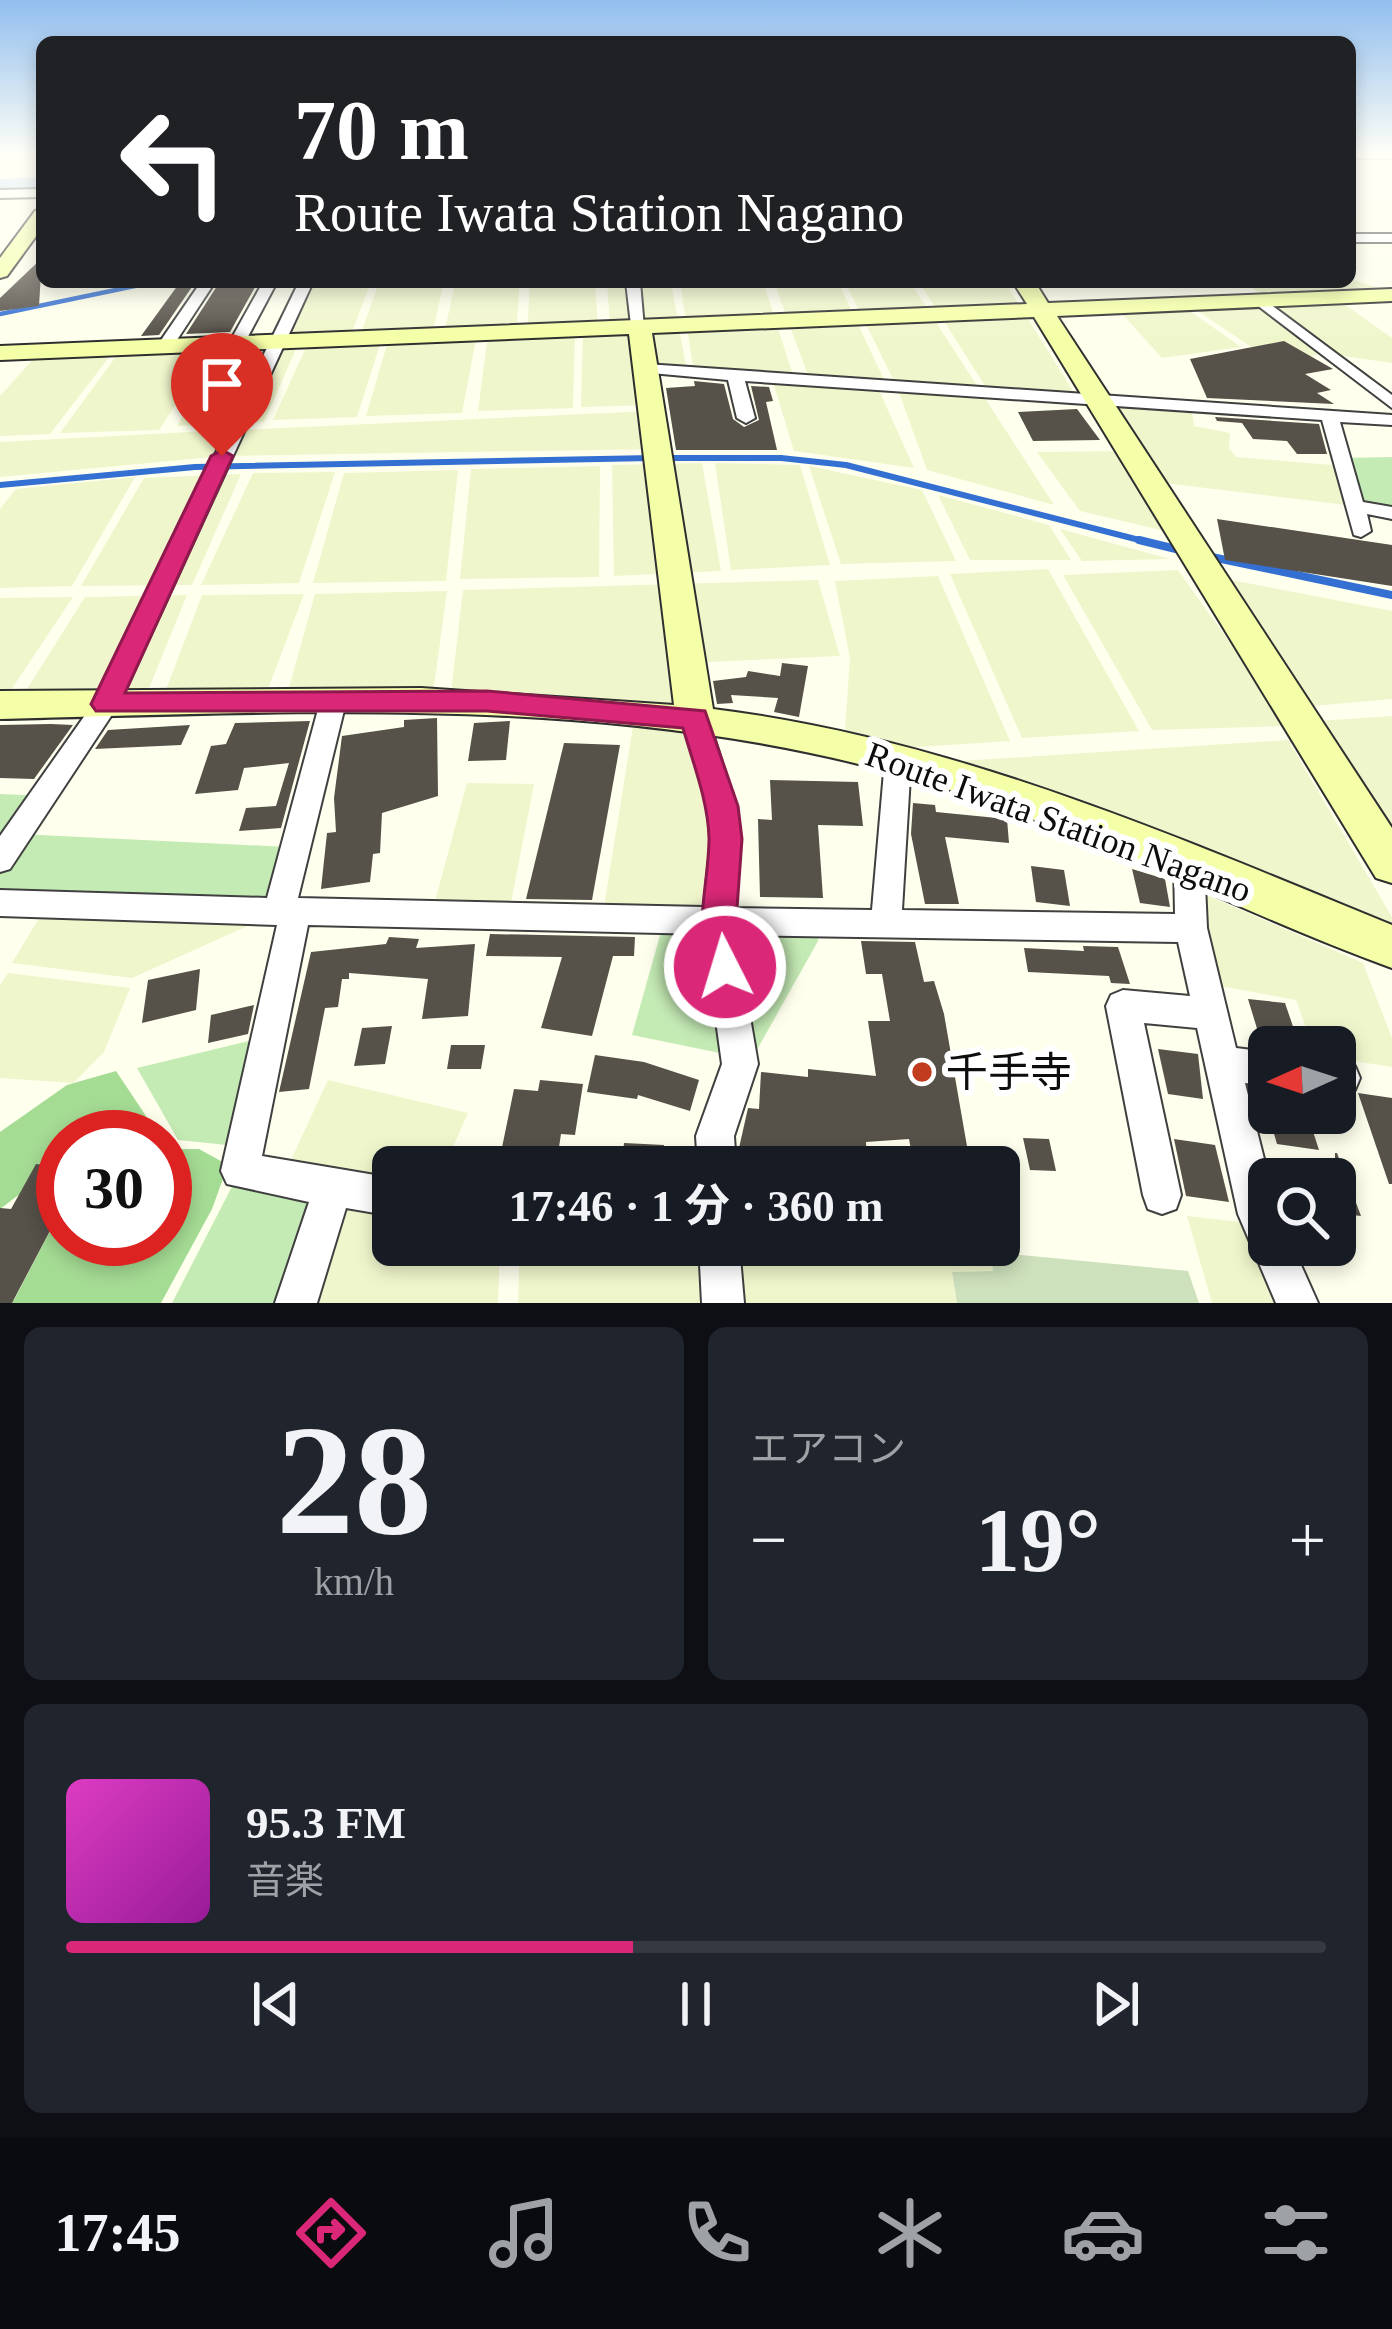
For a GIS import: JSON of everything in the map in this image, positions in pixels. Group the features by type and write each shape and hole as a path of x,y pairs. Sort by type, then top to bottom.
{"street":[{"path":"0,272 35,234"},
{"path":"1356,238 1392,238"},
{"path":"165,346 204,288"},
{"path":"237,343 267,288"},
{"path":"0,860 106,704 303,288"},
{"path":"635,288 694,718 724,823 718,922 740,1064 716,1146"},
{"path":"1028,288 1392,865"},
{"path":"0,353 1392,295"},
{"path":"1258,299 1392,404"},
{"path":"646,369 1102,404 1392,420"},
{"path":"734,376 746,418"},
{"path":"1330,419 1361,531"},
{"path":"1354,506 1392,513"},
{"path":"333,702 287,912 240,1171 372,1194"},
{"name":"Route Iwata Station Nagano","path":"0,706 571,705 694,718 898,760 1189,863 1392,946"},
{"path":"886,924 898,760"},
{"path":"1189,863 1191,928 1248,1172"},
{"path":"0,903 718,922 1191,928"},
{"path":"1162,1195 1123,1006 1210,1013"},
{"path":"1222,1063 1248,1066"},
{"path":"296,1303 333,1187"},
{"path":"720,1266 723,1303"},
{"path":"1281,1266 1297,1303"}],"green space":[{"path":"1356,281 1392,292 1333,296 1392,338 1392,363 1323,353 1285,363 1256,350 1190,306 1266,298 1253,288 1356,288"},
{"path":"303,288 369,288 350,337 276,340"},
{"path":"377,288 443,288 432,335 444,335 454,288 520,288 516,332 527,332 530,288 595,288 598,327 610,327 607,288 672,288 687,372 646,369 650,405 581,407 583,329 575,330 573,408 478,411 488,334 477,334 462,413 366,416 389,338 382,338 357,417 273,420 309,341 359,339"},
{"path":"681,288 765,288 795,381 810,381 776,288 841,288 888,388 878,388 914,468 794,451 772,379 694,373"},
{"path":"848,288 914,288 1054,505 927,470 897,387"},
{"path":"923,288 1009,288 1078,399 989,392"},
{"path":"1184,307 1241,347 1162,358 1118,309"},
{"path":"299,342 264,422 177,426 223,346"},
{"path":"213,347 159,430 60,433 120,351"},
{"path":"113,352 50,434 0,436 0,396 37,355"},
{"path":"1112,404 1192,411 1194,426 1230,433 1229,448 1236,457 1343,466 1354,506 1164,483"},
{"path":"652,411 657,449 222,456 237,430"},
{"path":"228,430 213,457 0,477 0,442"},
{"path":"1130,451 1182,535 1080,511 1037,452"},
{"path":"1392,457 1392,512 1354,506 1341,458"},
{"path":"702,463 721,571 614,576 612,465"},
{"path":"715,463 800,465 830,565 731,570"},
{"path":"600,466 599,577 460,579 471,469"},
{"path":"809,466 922,490 956,561 841,564"},
{"path":"458,470 446,581 313,583 344,473"},
{"path":"335,472 299,583 201,585 253,473"},
{"path":"241,474 192,585 81,586 144,478"},
{"path":"135,477 72,586 0,588 0,509 16,489"},
{"path":"938,495 1049,525 1071,560 970,560"},
{"path":"1060,529 1170,559 1082,561"},
{"path":"1048,569 1139,731 1022,738 950,574"},
{"path":"1178,570 1289,726 1152,730 1063,575"},
{"path":"938,576 1010,741 887,749 845,731 850,658 835,581"},
{"path":"1226,579 1392,611 1392,699 1312,706"},
{"path":"818,580 840,656 687,663 718,796 718,922 602,919 635,714 450,701 463,590"},
{"path":"447,591 432,701 285,702 315,594"},
{"path":"304,594 263,702 161,703 202,595"},
{"path":"187,595 143,703 17,705 85,597"},
{"path":"73,597 1,705 0,705 0,598"},
{"path":"1392,716 1392,853 1318,721"},
{"path":"1288,740 1392,917 1392,927 946,762"},
{"path":"467,783 534,784 508,918 431,916"},
{"path":"0,794 44,796 19,834 288,847 279,912 0,903 0,860 16,834 0,835"},
{"path":"1202,893 1363,963 1392,1038 1392,1067 1356,1061 1356,1026 1305,1026 1296,1000 1204,983"},
{"path":"47,905 279,912 132,978 12,963"},
{"path":"664,921 735,927 819,923 818,941 754,1055 739,1057 632,1035"},
{"path":"8,973 130,988 104,1052 73,1083 0,1078 0,985"},
{"path":"269,1036 246,1147 192,1141 192,1110 161,1110 137,1068"},
{"path":"116,1071 142,1110 36,1110 36,1182 0,1209 0,1132 67,1085"},
{"path":"328,1080 468,1113 453,1146 372,1146 372,1178 290,1162"},
{"path":"192,1149 228,1165 192,1246"},
{"path":"240,1171 333,1187 296,1303 172,1303"},
{"path":"333,1187 372,1194 372,1266 499,1266 498,1303 300,1303"},
{"path":"1187,1216 1248,1223 1248,1266 1268,1266 1285,1303 1212,1303"},
{"path":"1020,1255 1188,1271 1199,1303 957,1303 952,1272 993,1271 992,1266 1020,1266"},
{"path":"36,1258 36,1266 181,1266 161,1303 0,1303 0,1299 14,1300"},
{"path":"519,1266 706,1266 709,1303 518,1303"},
{"path":"740,1266 993,1266 994,1271 952,1272 957,1303 743,1303"}],"building":[{"path":"36,264 39,306 0,311 0,298"},
{"path":"176,288 191,288 159,335 141,336"},
{"path":"216,288 255,288 230,332 186,334"},
{"path":"1284,341 1333,369 1305,374 1331,390 1317,393 1334,404 1207,398 1190,359"},
{"path":"694,381 724,384 733,419 744,427 759,420 751,386 769,387 773,401 766,402 777,450 676,450 666,388 695,386"},
{"path":"1077,409 1100,440 1033,441 1018,412"},
{"path":"1215,417 1319,424 1327,454 1297,454 1287,441 1253,439 1242,423"},
{"path":"1217,519 1392,545 1392,586 1225,560"},
{"path":"782,663 808,666 799,717 774,712 778,698 731,695 733,703 717,704 713,681 746,677 748,671 780,676"},
{"path":"437,718 438,796 382,813 380,853 373,854 370,882 321,889 327,833 336,832 334,798 342,736 404,727 404,720"},
{"path":"310,721 281,828 239,831 246,808 276,806 289,763 244,768 238,790 195,794 211,746 226,744 235,723"},
{"path":"510,721 506,760 468,761 474,723"},
{"path":"0,725 73,725 34,779 0,778"},
{"path":"190,725 181,745 95,749 108,730"},
{"path":"564,743 620,745 592,900 526,899"},
{"path":"770,780 858,782 863,826 818,825 823,898 760,897 758,819 772,820"},
{"path":"913,803 935,805 936,812 1007,819 1009,843 945,837 959,904 925,904 911,834"},
{"path":"1031,866 1064,870 1070,906 1036,902"},
{"path":"1132,869 1165,879 1170,907 1140,903"},
{"path":"490,934 635,937 634,956 613,956 592,1036 541,1028 562,957 486,956"},
{"path":"389,937 419,939 416,948 475,944 468,1016 422,1019 428,979 349,973 349,979 342,979 338,1007 325,1008 309,1089 279,1092 311,952 386,944"},
{"path":"861,941 915,942 924,982 934,981 944,1014 967,1146 910,1146 909,1139 866,1142 866,1146 739,1146 748,1108 759,1109 761,1072 808,1077 808,1069 876,1076 868,1021 890,1021 882,974 866,974"},
{"path":"1083,946 1118,947 1130,984 1111,983 1109,976 1028,972 1024,948 1084,951"},
{"path":"200,969 196,1010 142,1023 148,980"},
{"path":"1248,999 1285,1003 1293,1026 1256,1026"},
{"path":"254,1005 248,1034 208,1043 211,1015"},
{"path":"392,1026 385,1064 354,1066 362,1028"},
{"path":"451,1045 485,1045 481,1069 447,1069"},
{"path":"1158,1049 1198,1054 1203,1099 1168,1094"},
{"path":"595,1055 644,1062 699,1080 690,1111 638,1095 637,1099 587,1092"},
{"path":"540,1080 583,1084 575,1135 561,1134 559,1146 502,1146 514,1089 538,1091"},
{"path":"1358,1093 1392,1098 1392,1184 1389,1184"},
{"path":"1274,1134 1314,1134 1319,1150 1277,1144"},
{"path":"1023,1138 1049,1139 1056,1171 1030,1170"},
{"path":"1174,1139 1215,1145 1229,1202 1186,1196"},
{"path":"36,1164 36,1257 12,1303 0,1303 0,1208 11,1209"}],"waterway":[{"path":"0,314 125,288"},
{"path":"0,485 195,467 652,458"},
{"path":"667,458 781,458 846,465 1145,541"},
{"path":"1139,540 1145,541"},
{"path":"1145,541 1180,550"},
{"path":"1145,541 1151,543"},
{"path":"1207,556 1392,595"}],"place":[{"name":"千手寺","path":"922,1072"}],"route":[{"path":"222,456 106,704 487,701 694,718 722,806 725,839 718,922 725,967"}]}
